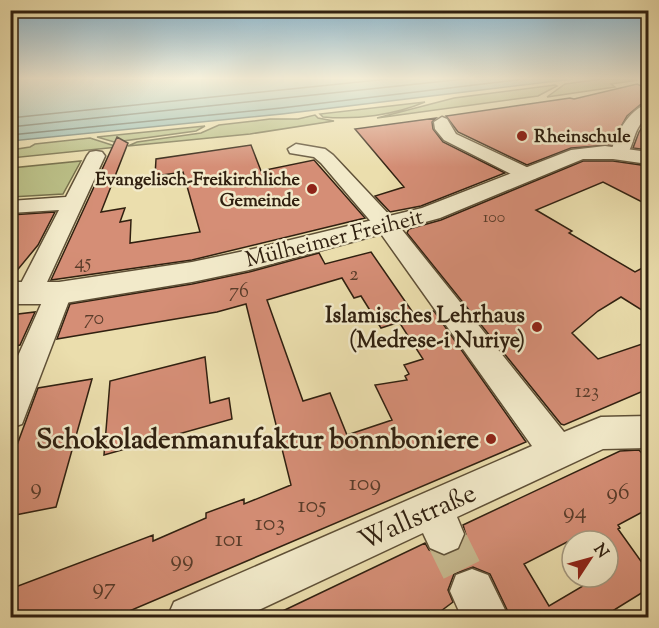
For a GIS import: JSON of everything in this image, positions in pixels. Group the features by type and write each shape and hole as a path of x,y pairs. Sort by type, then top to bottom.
{"street":[{"path":"620,153 621,143 627,130 648,108"},
{"path":"442,122 442,129 450,137 528,175"},
{"path":"296,149 319,153 327,159 387,226 558,452"},
{"name":"Mülheimer Freiheit","path":"20,293 59,293 192,272 387,226 431,213 578,154 620,153 648,158"},
{"path":"20,293 96,156"},
{"path":"10,207 71,203"},
{"path":"10,413 59,293"},
{"name":"Wallstraße","path":"190,618 438,522 558,452 601,433 648,432"}],"green space":[{"path":"370,108 406,108 362,117 336,118 323,117 320,114"},
{"path":"414,108 448,108 377,118"},
{"path":"315,115 318,118 334,121 250,134 128,146 137,142 201,133 219,125 270,119 298,119"},
{"path":"205,126 196,131 123,141 121,144 97,137"},
{"path":"90,138 118,147 11,158 11,150 35,144"},
{"path":"81,161 63,194 11,197 11,168"}],"water":[{"path":"11,108 329,108 282,114 11,141"}],"building":[{"name":"Rheinschule","path":"499,108 636,108 627,116 611,145 571,148 527,165 458,132 446,116"},
{"path":"436,118 432,122 433,129 443,142 505,173 421,206 390,212 375,196 404,187 355,129"},
{"path":"648,118 648,150 633,148 639,132"},
{"path":"117,137 128,143 101,212 125,208 120,222 131,220 130,243 200,232 183,172 155,176 156,159 251,145 261,171 314,160 365,218 192,260 51,280"},
{"path":"583,161 613,161 648,166 648,205 603,182 536,210 572,231 569,233 635,272 648,265 648,314 621,297 598,311 572,333 598,359 648,342 648,389 564,425 407,233 409,229 441,220"},
{"path":"55,212 38,245 10,279 10,215"},
{"path":"371,252 416,317 434,311 526,442 113,618 10,618 10,589 153,535 153,541 206,518 206,513 244,499 244,504 291,485 246,304 217,312 57,339 70,304 192,284 249,272 319,253 325,264","holes":["342,278 354,298 361,296 381,328 399,322 423,359 404,365 409,374 405,376 407,380 375,385 392,420 347,435 330,393 303,401 267,300"]},
{"path":"35,312 20,345 10,347 10,315"},
{"path":"205,357 210,403 229,398 232,419 104,455 110,381"},
{"path":"92,379 56,507 10,516 10,464 38,388"},
{"path":"639,450 648,460 648,509 618,525 620,528 618,529 560,529 560,546 524,564 549,606 578,589 620,589 620,532 648,571 648,589 614,610 619,618 511,618 490,574 473,567 454,574 448,590 453,602 441,611 444,618 268,618 425,543 429,550 443,556 459,550 466,535 463,525 620,451"}],"tunnel":[{"path":"444,534 472,591"}],"place":[{"name":"Rheinschule","path":"522,136"},
{"name":"Evangelisch-Freikirchliche Gemeinde","path":"312,189"},
{"name":"Islamisches Lehrhaus (Medrese-i Nuriye)","path":"537,327"},
{"name":"Schokoladenmanufaktur bonnboniere","path":"491,439"}]}
